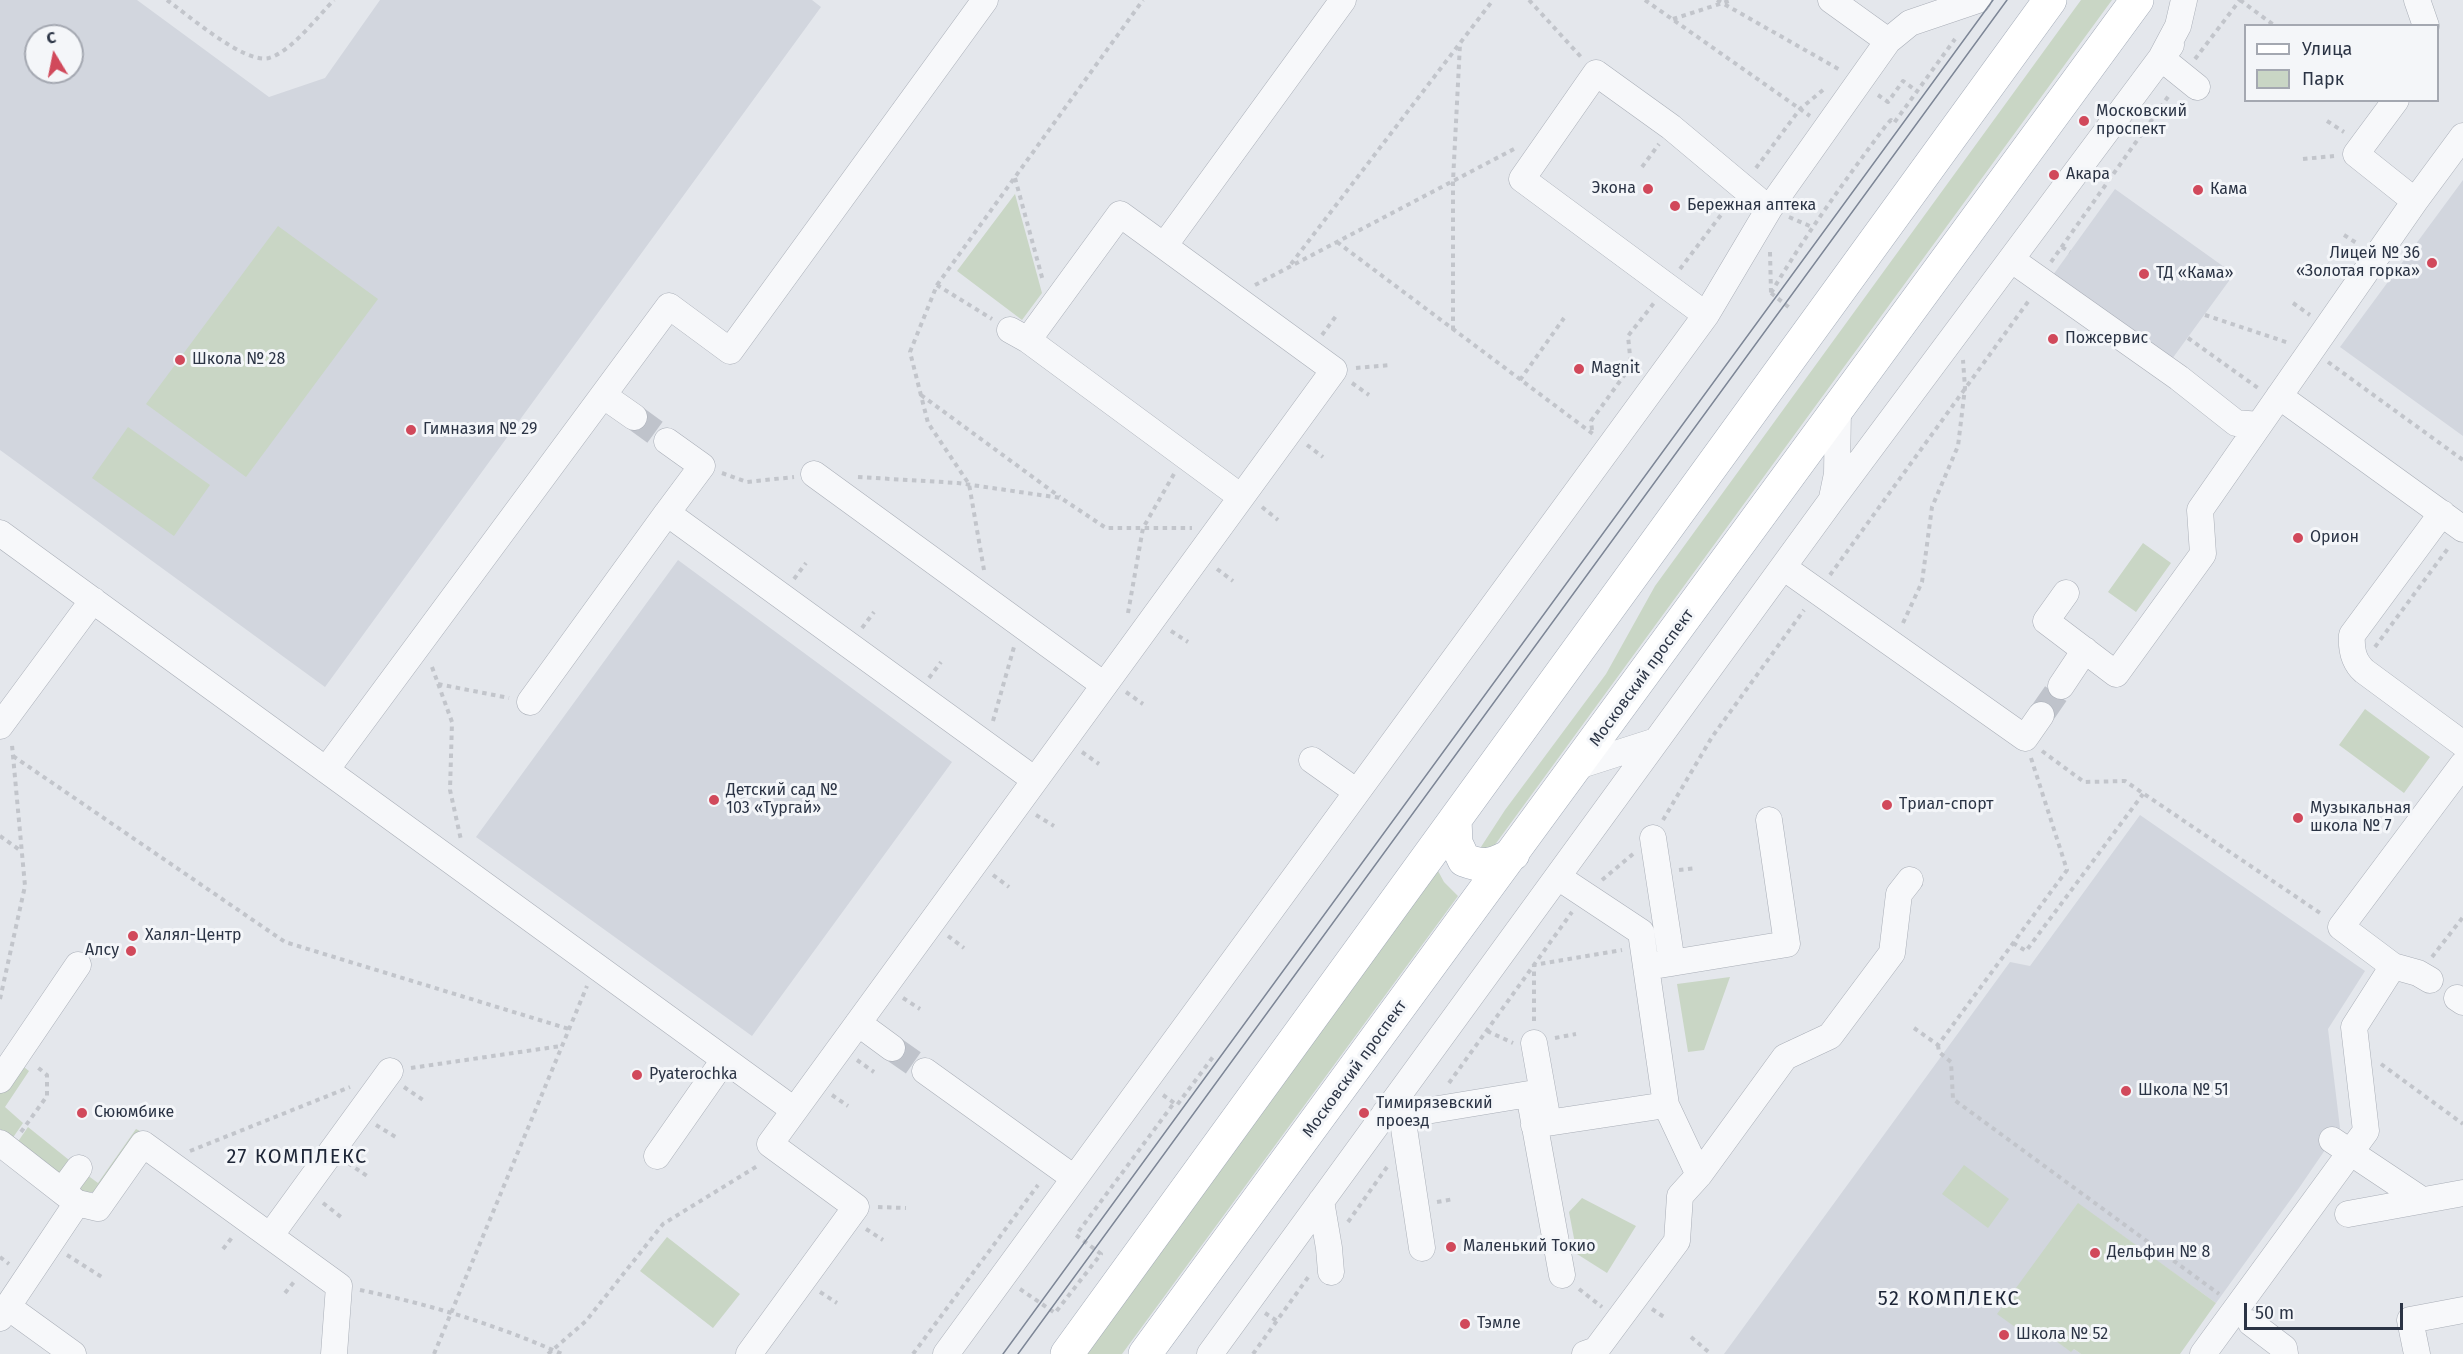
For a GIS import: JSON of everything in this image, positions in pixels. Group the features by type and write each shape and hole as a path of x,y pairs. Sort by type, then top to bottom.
{"main road":[{"path":"1067,1354 2050,0"},
{"name":"Московский проспект","path":"1145,1354 2137,0"},
{"path":"1455,820 1456,843 1464,860 1478,866 1497,864 1513,854"}],"street":[{"path":"326,770 669,306 730,351 985,0"},
{"path":"1164,246 1343,0"},
{"path":"1831,0 1887,41"},
{"path":"945,1354 1064,1171 1145,1082 1706,315 1769,209 1828,128 1847,81 1887,41 1910,23 1978,0"},
{"path":"2161,58 2178,26 2184,0"},
{"path":"1210,1354 1321,1201 1394,1114 1558,877 1656,741 1831,501 2161,58 2201,0"},
{"path":"2161,58 2190,82"},
{"path":"1706,315 1522,178 1596,73 1671,127 1769,209"},
{"path":"2395,102 2356,154 2415,201"},
{"path":"2066,593 2046,621 2116,674 2203,554 2200,510 2415,201 2463,136"},
{"path":"749,1354 856,1207 770,1144 1334,370 1120,214 1051,308 1019,335 1241,497"},
{"path":"2012,260 2179,378 2236,423 2259,425"},
{"path":"604,396 634,417"},
{"path":"2277,398 2463,528"},
{"path":"1831,501 1837,474 1838,408"},
{"path":"530,702 702,466 667,441"},
{"path":"813,474 1104,685"},
{"path":"667,513 1035,780"},
{"path":"2442,513 2352,634 2352,653 2360,667 2463,744"},
{"path":"0,533 794,1110"},
{"path":"1783,567 2025,738 2041,715"},
{"path":"4,720 93,600"},
{"path":"2061,686 2085,650"},
{"path":"1578,766 1656,741"},
{"path":"1312,759 1357,792"},
{"path":"2424,977 2393,966 2334,936 2463,764"},
{"path":"1646,956 1672,963 1787,944 1769,820"},
{"path":"1653,838 1672,963"},
{"path":"1558,877 1641,932 1666,1105 1699,1175"},
{"path":"1585,1354 1596,1350 1677,1241 1680,1196 1699,1175 1785,1057 1830,1036 1893,953 1899,894 1910,880"},
{"path":"0,1080 78,965"},
{"path":"2203,1354 2244,1315 2341,1146 2367,1131 2354,1027 2393,966"},
{"path":"858,1023 892,1048"},
{"path":"1534,1043 1541,1124 1562,1275"},
{"path":"657,1156 724,1060"},
{"path":"270,1236 390,1071"},
{"path":"925,1071 1064,1171"},
{"path":"1394,1114 1529,1094 1541,1124"},
{"path":"1541,1124 1666,1105"},
{"path":"1394,1114 1422,1248"},
{"path":"0,1143 69,1197 98,1208 143,1144 339,1286 334,1354"},
{"path":"2341,1146 2422,1200"},
{"path":"73,1354 4,1313 50,1244 79,1168"},
{"path":"2348,1214 2463,1193"},
{"path":"1321,1201 1331,1272"},
{"path":"2417,1354 2410,1320 2463,1310"},
{"path":"2244,1315 2284,1348 2285,1354"}],"path":[{"path":"167,0 235,48 256,58 268,58 294,41 334,0"},
{"path":"989,602 969,484 928,423 910,352 937,285 1143,0"},
{"path":"1288,267 1493,0"},
{"path":"1529,0 1596,73"},
{"path":"1646,0 1828,128"},
{"path":"1673,19 1732,0"},
{"path":"1712,737 2033,296 2039,279 2062,247 2190,82 2240,0 2272,24"},
{"path":"1720,2 1845,73 1847,81 1888,102 1903,81 1918,92"},
{"path":"1785,317 1792,308 1771,293 1805,236 1887,124 1891,120 1894,123 1918,92 1955,39"},
{"path":"1453,330 1453,181 1460,43"},
{"path":"1586,444 1593,434 1591,421 1631,366 1628,336 1800,109 1827,88"},
{"path":"1234,296 1521,145"},
{"path":"2303,159 2356,154"},
{"path":"1015,177 1051,308"},
{"path":"1337,242 1593,434"},
{"path":"2062,247 2070,252"},
{"path":"937,285 1019,335"},
{"path":"2205,315 2311,350 2463,460"},
{"path":"1520,380 1564,318"},
{"path":"1890,643 1909,613 1922,582 1932,507 1958,446 1965,368 1956,332"},
{"path":"2188,338 2277,398"},
{"path":"1334,370 1391,365"},
{"path":"921,394 1061,498 1106,528 1219,528"},
{"path":"1127,618 1143,528 1185,456"},
{"path":"702,466 747,482 813,474 969,484 1061,498"},
{"path":"2360,667 2463,528"},
{"path":"986,745 1020,625"},
{"path":"422,640 452,722 450,790 461,839 466,848"},
{"path":"438,684 530,702"},
{"path":"0,999 26,886 13,756 4,720"},
{"path":"2025,738 2084,782 2125,781 2334,936"},
{"path":"1938,1045 2067,870 2025,738"},
{"path":"13,756 285,942 569,1029"},
{"path":"2013,943 2026,951 2143,794"},
{"path":"0,836 22,852"},
{"path":"2424,977 2463,917"},
{"path":"1534,1043 1534,965 1646,956"},
{"path":"434,1354 595,966"},
{"path":"1914,1028 1938,1045 1940,1052 1951,1062 1953,1099 2244,1315"},
{"path":"165,1161 390,1071 562,1046"},
{"path":"2356,1046 2463,1124"},
{"path":"1145,1082 1177,1105 1213,1057"},
{"path":"26,1125 47,1096 47,1075 34,1065"},
{"path":"1033,1298 1055,1313 1101,1254 1076,1235 1174,1103"},
{"path":"548,1354 586,1321 663,1224 780,1152"},
{"path":"913,1354 1064,1171"},
{"path":"50,1244 105,1279"},
{"path":"1562,1275 1618,1320"},
{"path":"339,1286 415,1301 523,1337 562,1354"},
{"path":"1691,1337 1712,1354"}],"shaded area":[{"path":"0,0 137,0 269,97 325,78 380,0 812,0 821,7 325,687 0,450"},
{"name":"Лицей № 36 «Золотая горка»","path":"2463,180 2463,436 2340,347"},
{"name":"ТД «Кама»","path":"2115,189 2234,274 2172,359 2053,275"},
{"name":"Детский сад № 103 «Тургай»","path":"678,560 952,762 752,1036 476,837"},
{"name":"Школа № 51","path":"2140,815 2365,971 2328,1029 2340,1128 2216,1303 2078,1204 2033,1340 2041,1330 2071,1351 2074,1349 2081,1354 1724,1354 2010,962 2030,966"}],"green space":[{"path":"2081,0 2112,0 1486,857 1479,850 1505,810 1606,674 1655,586"},
{"path":"1015,194 1042,293 1022,320 957,271"},
{"path":"278,226 378,299 246,477 146,404"},
{"path":"128,427 210,485 174,536 92,478"},
{"path":"2143,543 2171,563 2136,612 2108,592"},
{"path":"2365,709 2430,757 2404,793 2339,745"},
{"path":"1437,869 1444,882 1458,896 1122,1354 1080,1354"},
{"path":"1730,977 1704,1050 1688,1052 1677,984"},
{"path":"20,1064 29,1071 5,1107 23,1123 12,1139 0,1129 0,1091"},
{"path":"28,1127 74,1164 63,1179 17,1143"},
{"path":"136,1129 142,1132 95,1192 83,1192 78,1185 83,1172 98,1183"},
{"path":"1964,1165 2009,1199 1988,1228 1942,1194"},
{"path":"1582,1198 1636,1226 1607,1273 1577,1254 1569,1212"},
{"name":"Дельфин № 8","path":"2078,1203 2216,1303 2180,1354 2081,1354 2074,1349 2071,1352 2041,1330 2033,1340 1997,1314"},
{"path":"667,1237 740,1294 713,1328 640,1271"}],"tunnel":[{"path":"634,417 667,441"},
{"path":"2041,715 2061,686"},
{"path":"892,1048 925,1071"}],"tram line":[{"path":"1003,1354 1993,0"},
{"path":"1018,1354 2007,0"}],"place":[{"name":"Московский проспект","path":"2084,121"},
{"name":"Акара","path":"2054,175"},
{"name":"Экона","path":"1648,189"},
{"name":"Кама","path":"2198,190"},
{"name":"Бережная аптека","path":"1675,206"},
{"name":"Лицей № 36 «Золотая горка»","path":"2432,263"},
{"name":"ТД «Кама»","path":"2144,274"},
{"name":"Пожсервис","path":"2053,339"},
{"name":"Школа № 28","path":"180,360"},
{"name":"Magnit","path":"1579,369"},
{"name":"Гимназия № 29","path":"411,430"},
{"name":"Орион","path":"2298,538"},
{"name":"Детский сад № 103 «Тургай»","path":"714,800"},
{"name":"Триал-спорт","path":"1887,805"},
{"name":"Музыкальная школа № 7","path":"2298,818"},
{"name":"Халял-Центр","path":"133,936"},
{"name":"Алсу","path":"131,951"},
{"name":"Pyaterochka","path":"637,1075"},
{"name":"Школа № 51","path":"2126,1091"},
{"name":"Сююмбике","path":"82,1113"},
{"name":"Тимирязевский проезд","path":"1364,1113"},
{"name":"Маленький Токио","path":"1451,1247"},
{"name":"Дельфин № 8","path":"2095,1253"},
{"name":"Тэмле","path":"1465,1324"},
{"name":"Школа № 52","path":"2004,1335"}],"district":[{"name":"27 КОМПЛЕКС","path":"297,1157"},
{"name":"52 КОМПЛЕКС","path":"1949,1299"}]}
